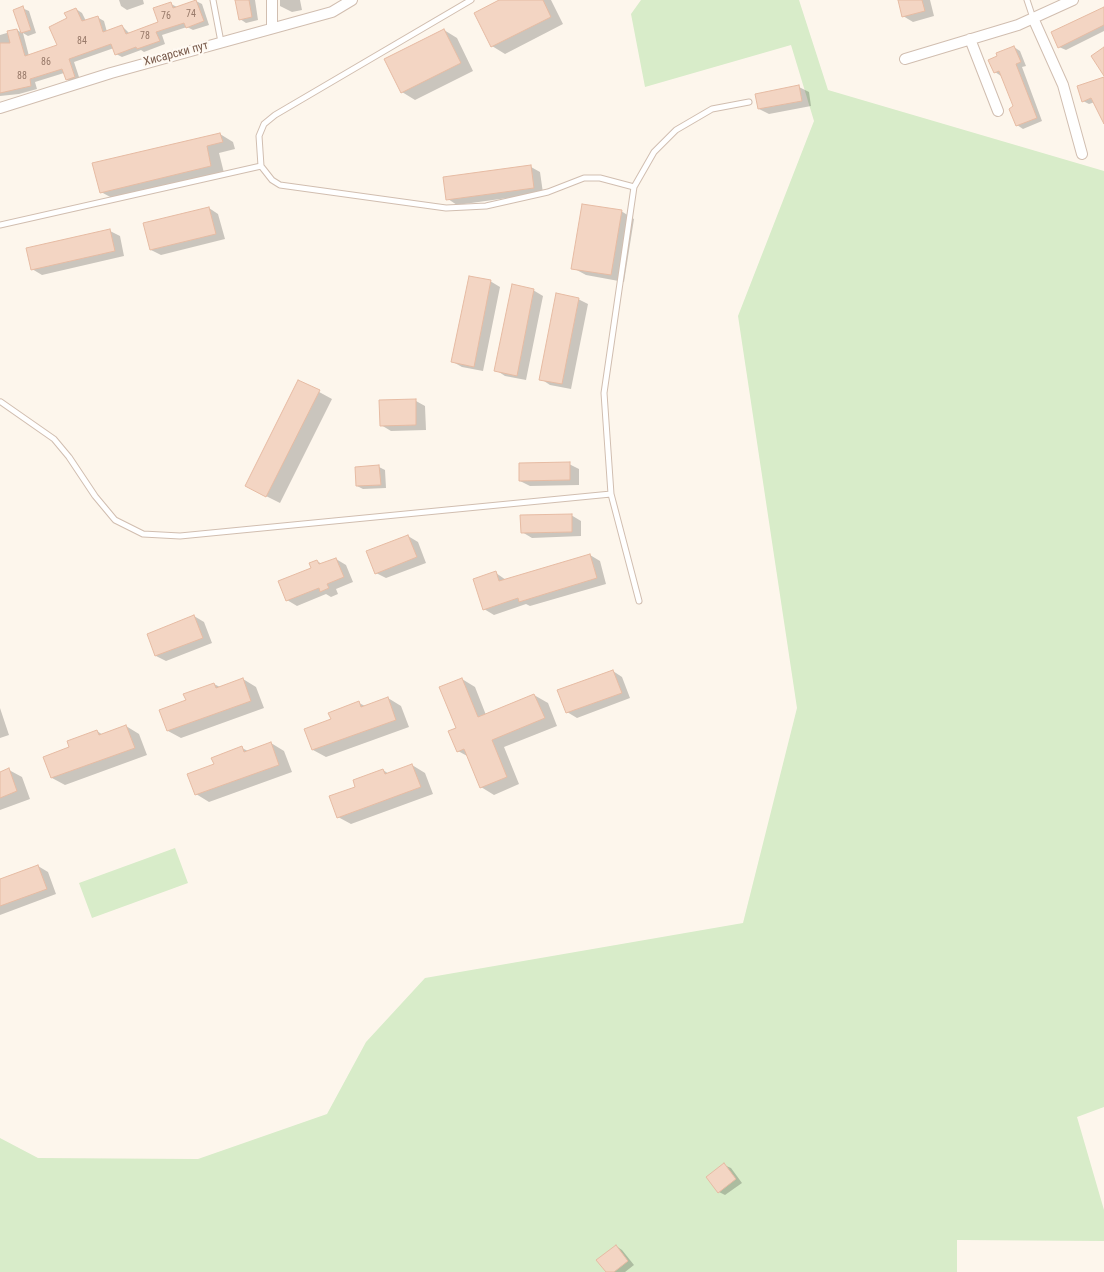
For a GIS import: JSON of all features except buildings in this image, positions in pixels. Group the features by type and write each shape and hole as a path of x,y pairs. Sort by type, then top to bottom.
{"street":[{"path":"272,0 272,28"},
{"name":"Хисарски пут","path":"0,108 111,73 332,12 352,0"},
{"path":"905,58 1018,25 1073,0"},
{"path":"1033,18 1062,85 1082,154"},
{"path":"970,39 998,111"}],"lane":[{"path":"214,0 222,42"},
{"path":"471,0 275,115 264,124 259,136 261,166 272,180 280,185 446,208 486,206 548,192 584,178 600,178 634,187"},
{"path":"1026,0 1033,18"},
{"path":"639,601 611,494 604,393 634,187 654,152 676,130 712,109 750,102"},
{"path":"0,225 261,166"},
{"path":"0,402 54,439 69,457 95,496 115,520 143,534 180,536 611,494"}],"green space":[{"path":"641,0 799,0 828,90 1104,171 1104,1107 1077,1117 1104,1210 1104,1241 957,1240 957,1272 0,1272 0,1138 38,1158 198,1159 327,1114 366,1042 425,978 743,923 797,708 738,316 814,121 791,45 645,87 631,14"},
{"path":"175,848 188,883 92,918 79,883"}]}
